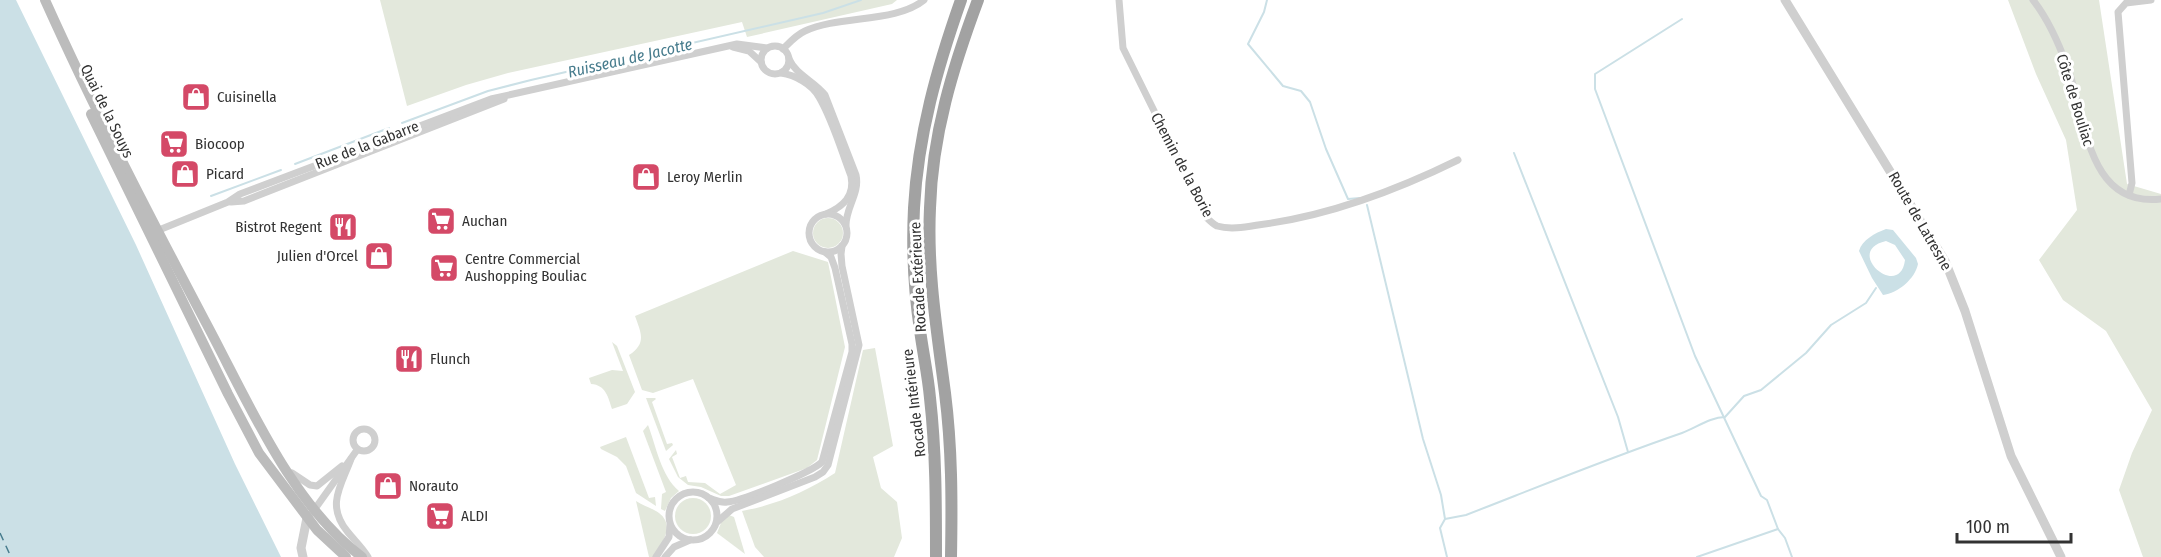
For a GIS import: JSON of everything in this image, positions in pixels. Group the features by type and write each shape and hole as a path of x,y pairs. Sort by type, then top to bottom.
{"highway":[{"name":"Rocade Intérieure","path":"936,557 937,495 930,396 920,328 914,261 914,208 928,105 961,0"},
{"name":"Rocade Extérieure","path":"951,557 952,496 945,394 935,327 929,258 930,206 933,167 942,111 955,62 978,0"},
{"path":"928,557 937,495"},
{"path":"952,496 957,557"}],"main road":[{"name":"Quai de la Souys","path":"38,0 154,232"},
{"name":"Quai de la Souys","path":"45,0 154,232"},
{"path":"154,232 263,432 286,469 339,537 363,557"},
{"path":"154,232 250,436 317,531 346,557"}],"street":[{"path":"783,49 806,30 898,12 909,9 924,0"},
{"name":"Chemin de la Borie","path":"1119,0 1123,48 1207,218 1215,225 1238,227 1313,215 1365,201 1458,160"},
{"name":"Route de Latresne","path":"1785,0 1945,261 1965,311 2011,456 2061,557"},
{"name":"Côte de Bouliac","path":"2033,0 2041,10 2068,67 2086,140 2093,156 2111,183 2129,195"},
{"path":"2151,0 2126,3 2118,12 2132,183 2129,195 2145,199 2161,199"},
{"name":"Rue de la Gabarre","path":"154,232 228,202 244,201 509,96 742,43 767,48"},
{"path":"665,557 674,547 708,535 717,522 732,509 823,472 828,465 859,345 841,254 847,236 846,216 857,189 858,182 854,168 825,95 818,86 796,71 783,49 775,46 767,48 762,54 761,62"},
{"path":"656,557 669,537 672,506 681,496 694,492 719,502 737,500 804,474 822,462 852,352 831,257 814,246 809,235 813,220 842,206 849,198 852,189 851,176 819,97 808,85 793,75 767,72 761,62 749,51 739,47 727,47"},
{"path":"781,73 787,68 789,59"},
{"path":"826,214 838,216 846,225"},
{"path":"825,252 837,250 842,246"},
{"path":"303,557 301,548 307,518 316,510 357,450"},
{"path":"286,469 310,485 317,486 351,459"},
{"path":"351,459 337,496 336,514 347,532 368,557"},
{"path":"709,498 716,509 717,522"},
{"path":"670,522 678,534 692,540"}],"shaded area":[{"path":"0,0 16,0 136,245 235,464 281,557 0,557"},
{"path":"380,0 897,0 892,4 747,37 742,22 508,73 407,106"},
{"path":"2008,0 2099,0 2127,184 2161,194 2161,557 2143,557 2119,490 2132,453 2152,410 2106,331 2063,300 2039,260 2077,210 2066,140 2036,74"},
{"path":"828,218 834,219 842,227 842,239 834,247 828,248 822,247 814,239 813,233 814,227 822,219"},
{"path":"1886,229 1893,230 1916,258 1918,264 1913,275 1905,284 1883,295 1859,251 1866,240","holes":["1886,241 1895,245 1905,260 1901,271 1894,276 1885,275 1871,262 1870,254 1874,246"]},
{"path":"793,251 828,262 845,347 817,460 807,468 729,496 721,496 701,487 688,485 678,477 669,459 676,450 677,454 672,457 680,478 686,476 688,482 705,483 720,494 736,485 693,379 653,393 642,390 629,355 635,351 641,337 635,316"},
{"path":"612,342 617,346 635,392 627,404 612,409 606,392 591,384 589,378 612,370 623,371"},
{"path":"875,348 893,446 873,457 881,488 897,502 902,538 894,557 764,557 755,547 742,511 790,497 835,473 863,350"},
{"path":"646,398 656,399 652,402 667,444 672,443 673,445 666,451"},
{"path":"648,425 663,469 679,491 671,498 665,511 661,509 662,494 666,492 643,431"},
{"path":"626,437 649,498 655,497 656,506 636,493 626,466 617,457 600,447"},
{"path":"693,498 706,503 711,516 706,529 693,534 680,529 675,516 680,503"},
{"path":"636,501 659,513 666,524 665,535 653,557 649,557"},
{"path":"729,515 734,517 745,554 717,533 723,518"}],"waterway":[{"name":"Ruisseau de Jacotte","path":"402,123 488,91 823,13 861,0"},
{"path":"1267,0 1264,12 1248,44 1283,86 1301,91 1310,102 1326,149 1348,199 1360,198"},
{"path":"1682,19 1595,74 1595,89 1695,356 1761,496 1767,500 1792,557"},
{"name":"Ruisseau de Jacotte","path":"295,164 389,128"},
{"path":"1514,153 1618,417 1628,452"},
{"name":"Ruisseau de Jacotte","path":"211,196 281,170"},
{"path":"1367,205 1423,439 1441,495 1445,519 1440,528 1447,557"},
{"path":"1445,519 1466,515 1708,421 1725,417 1744,396 1761,390 1806,353 1831,325 1866,303 1876,288"},
{"path":"1697,557 1778,529"}],"ferry route":[{"path":"0,533 11,557"}],"place":[{"name":"Cuisinella","path":"196,97"},
{"name":"Biocoop","path":"174,144"},
{"name":"Picard","path":"185,174"},
{"name":"Leroy Merlin","path":"646,177"},
{"name":"Auchan","path":"441,221"},
{"name":"Bistrot Regent","path":"343,227"},
{"name":"Julien d'Orcel","path":"379,256"},
{"name":"Centre Commercial Aushopping Bouliac","path":"444,268"},
{"name":"Flunch","path":"409,359"},
{"name":"Norauto","path":"388,486"},
{"name":"ALDI","path":"440,516"}]}
